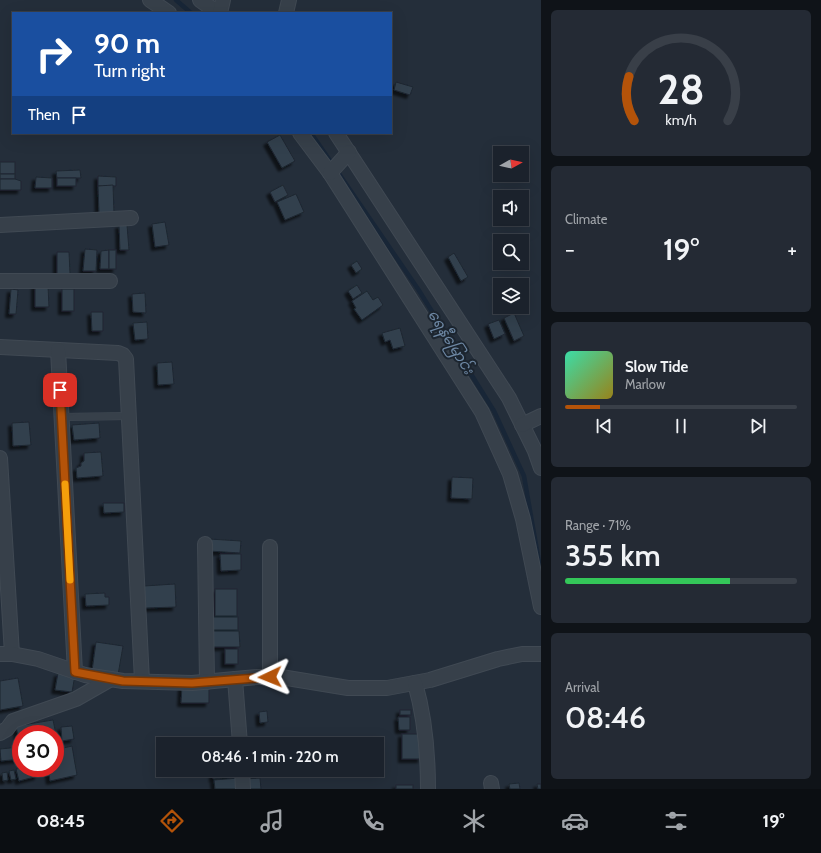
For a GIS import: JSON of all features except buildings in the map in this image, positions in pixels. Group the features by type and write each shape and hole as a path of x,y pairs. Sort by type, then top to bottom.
{"street":[{"path":"150,0 168,12"},
{"path":"200,0 218,12"},
{"path":"219,12 223,0"},
{"path":"286,12 289,0"},
{"path":"301,134 331,172 482,412 510,474 523,519 541,607"},
{"path":"337,134 509,398 541,468"},
{"path":"331,172 348,153"},
{"path":"0,225 130,218"},
{"path":"0,281 110,280"},
{"path":"0,347 123,355 128,364 142,681"},
{"path":"58,350 75,672"},
{"path":"522,425 541,416"},
{"path":"0,458 6,654 38,659 75,672 111,679 192,683 270,677 348,688 387,688 415,683 498,659 522,654 541,654"},
{"path":"205,544 207,682"},
{"path":"270,547 270,677"},
{"path":"0,733 8,729 13,721 76,699 111,679"},
{"path":"235,679 239,737"},
{"path":"415,683 422,705 428,759 428,789"},
{"path":"242,777 243,789"}],"lane":[{"path":"62,417 130,416"}],"waterway":[{"name":"ရေနီမြောင်း","path":"176,0 190,12"},
{"name":"ရေနီမြောင်း","path":"312,134 418,289 494,411 524,476 540,568"}],"slow traffic":[{"path":"65,484 70,580"}],"route":[{"path":"60,390 75,672 123,681 192,683 270,677"}]}
